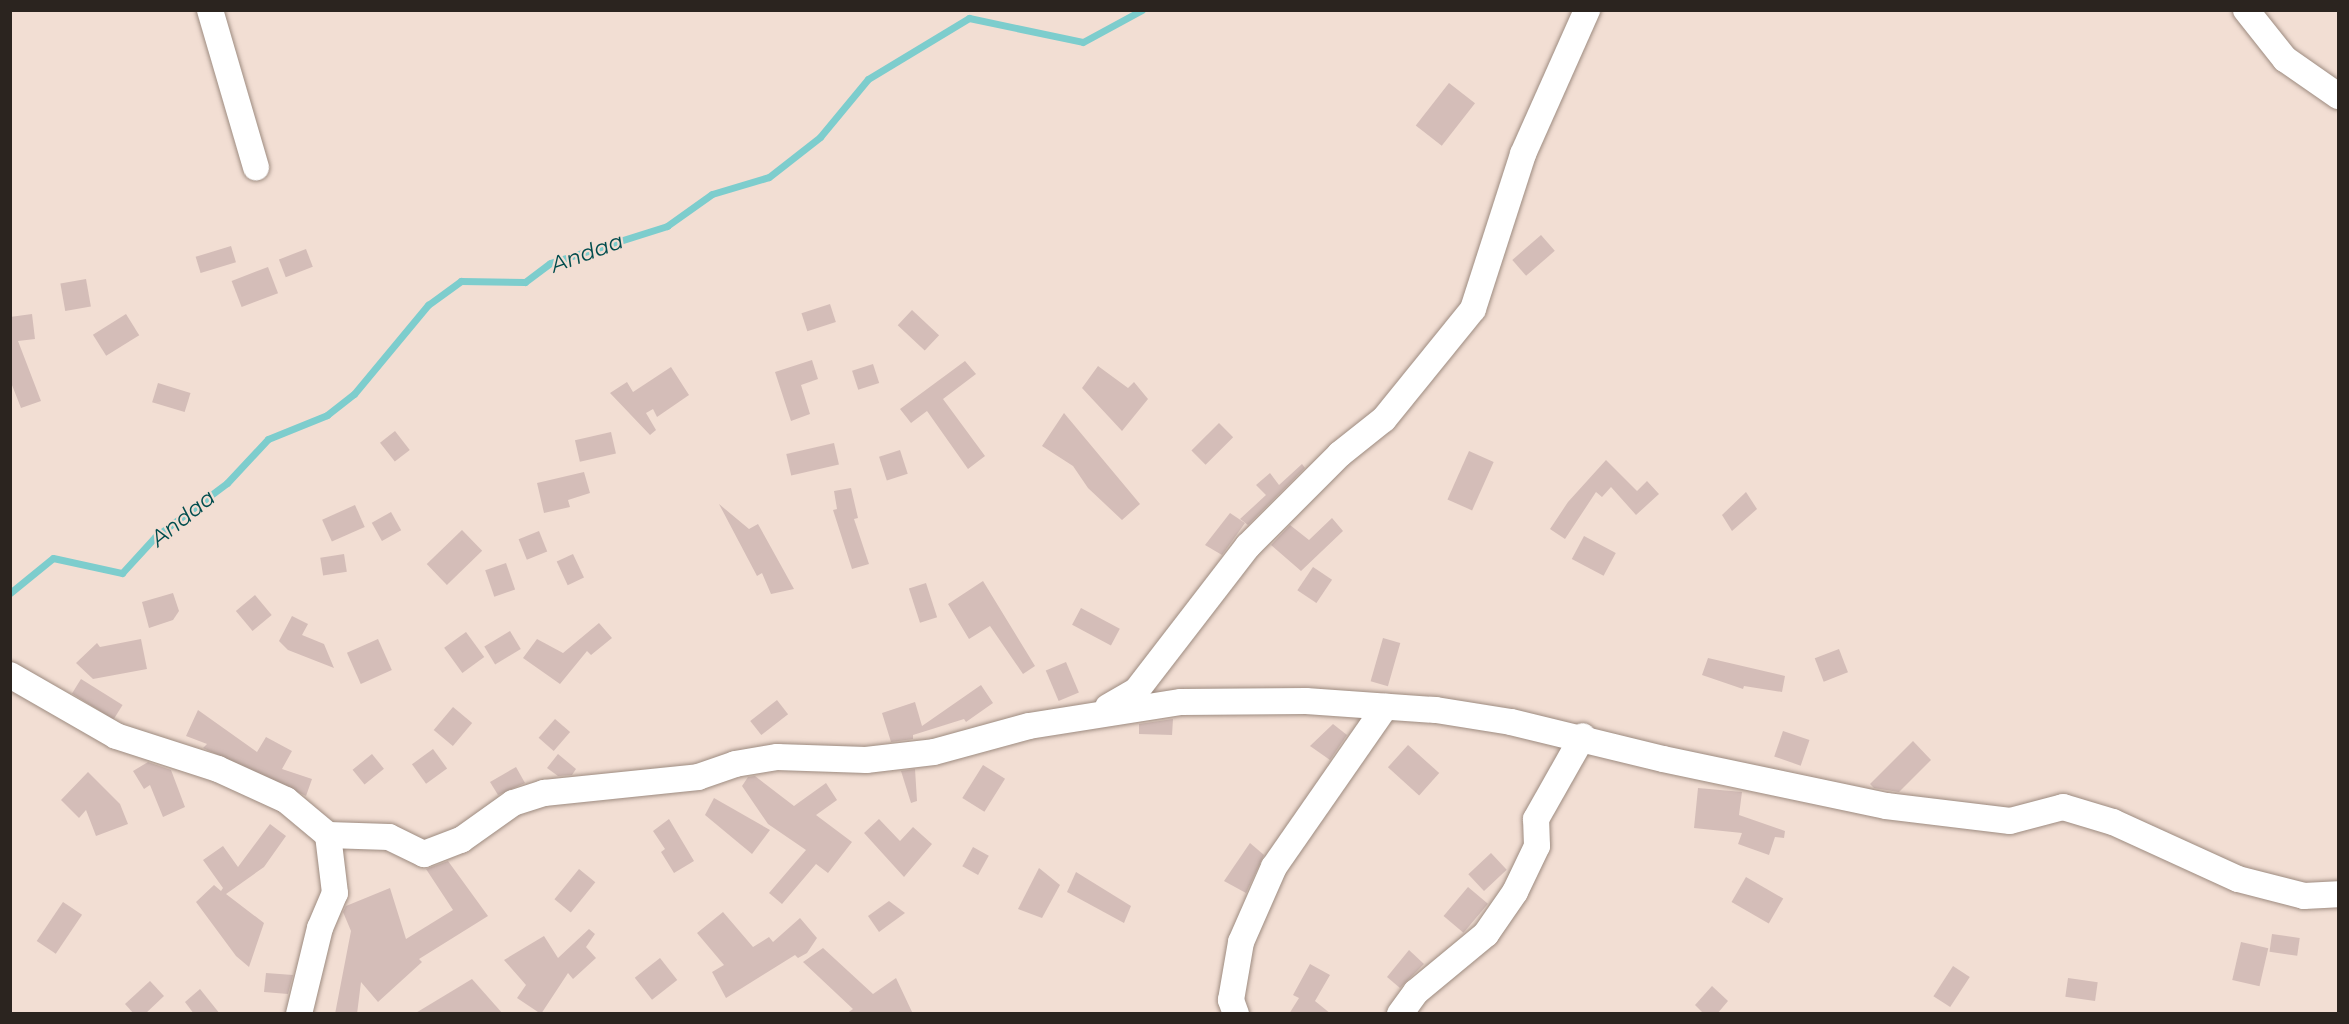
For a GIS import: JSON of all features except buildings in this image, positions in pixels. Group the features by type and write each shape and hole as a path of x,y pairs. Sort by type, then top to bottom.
{"street":[{"path":"210,10 256,167"},
{"path":"1100,712 1137,690 1248,546 1340,454 1384,419 1473,309 1523,154 1587,10"},
{"path":"2246,10 2285,59 2338,96"},
{"path":"10,675 116,736 218,769 286,800 328,835 389,837 424,854 461,840 513,803 544,793 698,777 735,764 777,757 866,760 934,752 1029,726 1100,712 1181,702 1306,701 1436,710 1583,736 1663,759 1886,806 2010,821 2063,807 2113,822 2238,879 2304,896 2338,894"},
{"path":"1236,1014 1231,1000 1241,942 1274,867 1384,707"},
{"path":"1400,1014 1416,993 1486,934 1515,892 1537,846 1536,819 1583,736"},
{"path":"299,1014 320,928 335,893 328,835"}],"waterway":[{"name":"Andaa","path":"10,593 53,558 122,573 155,537 227,483 268,439 327,415 354,394 428,305 461,281 525,282 550,263 667,226 712,194 769,177 820,137 868,79 969,18 1083,42 1142,10"}]}
